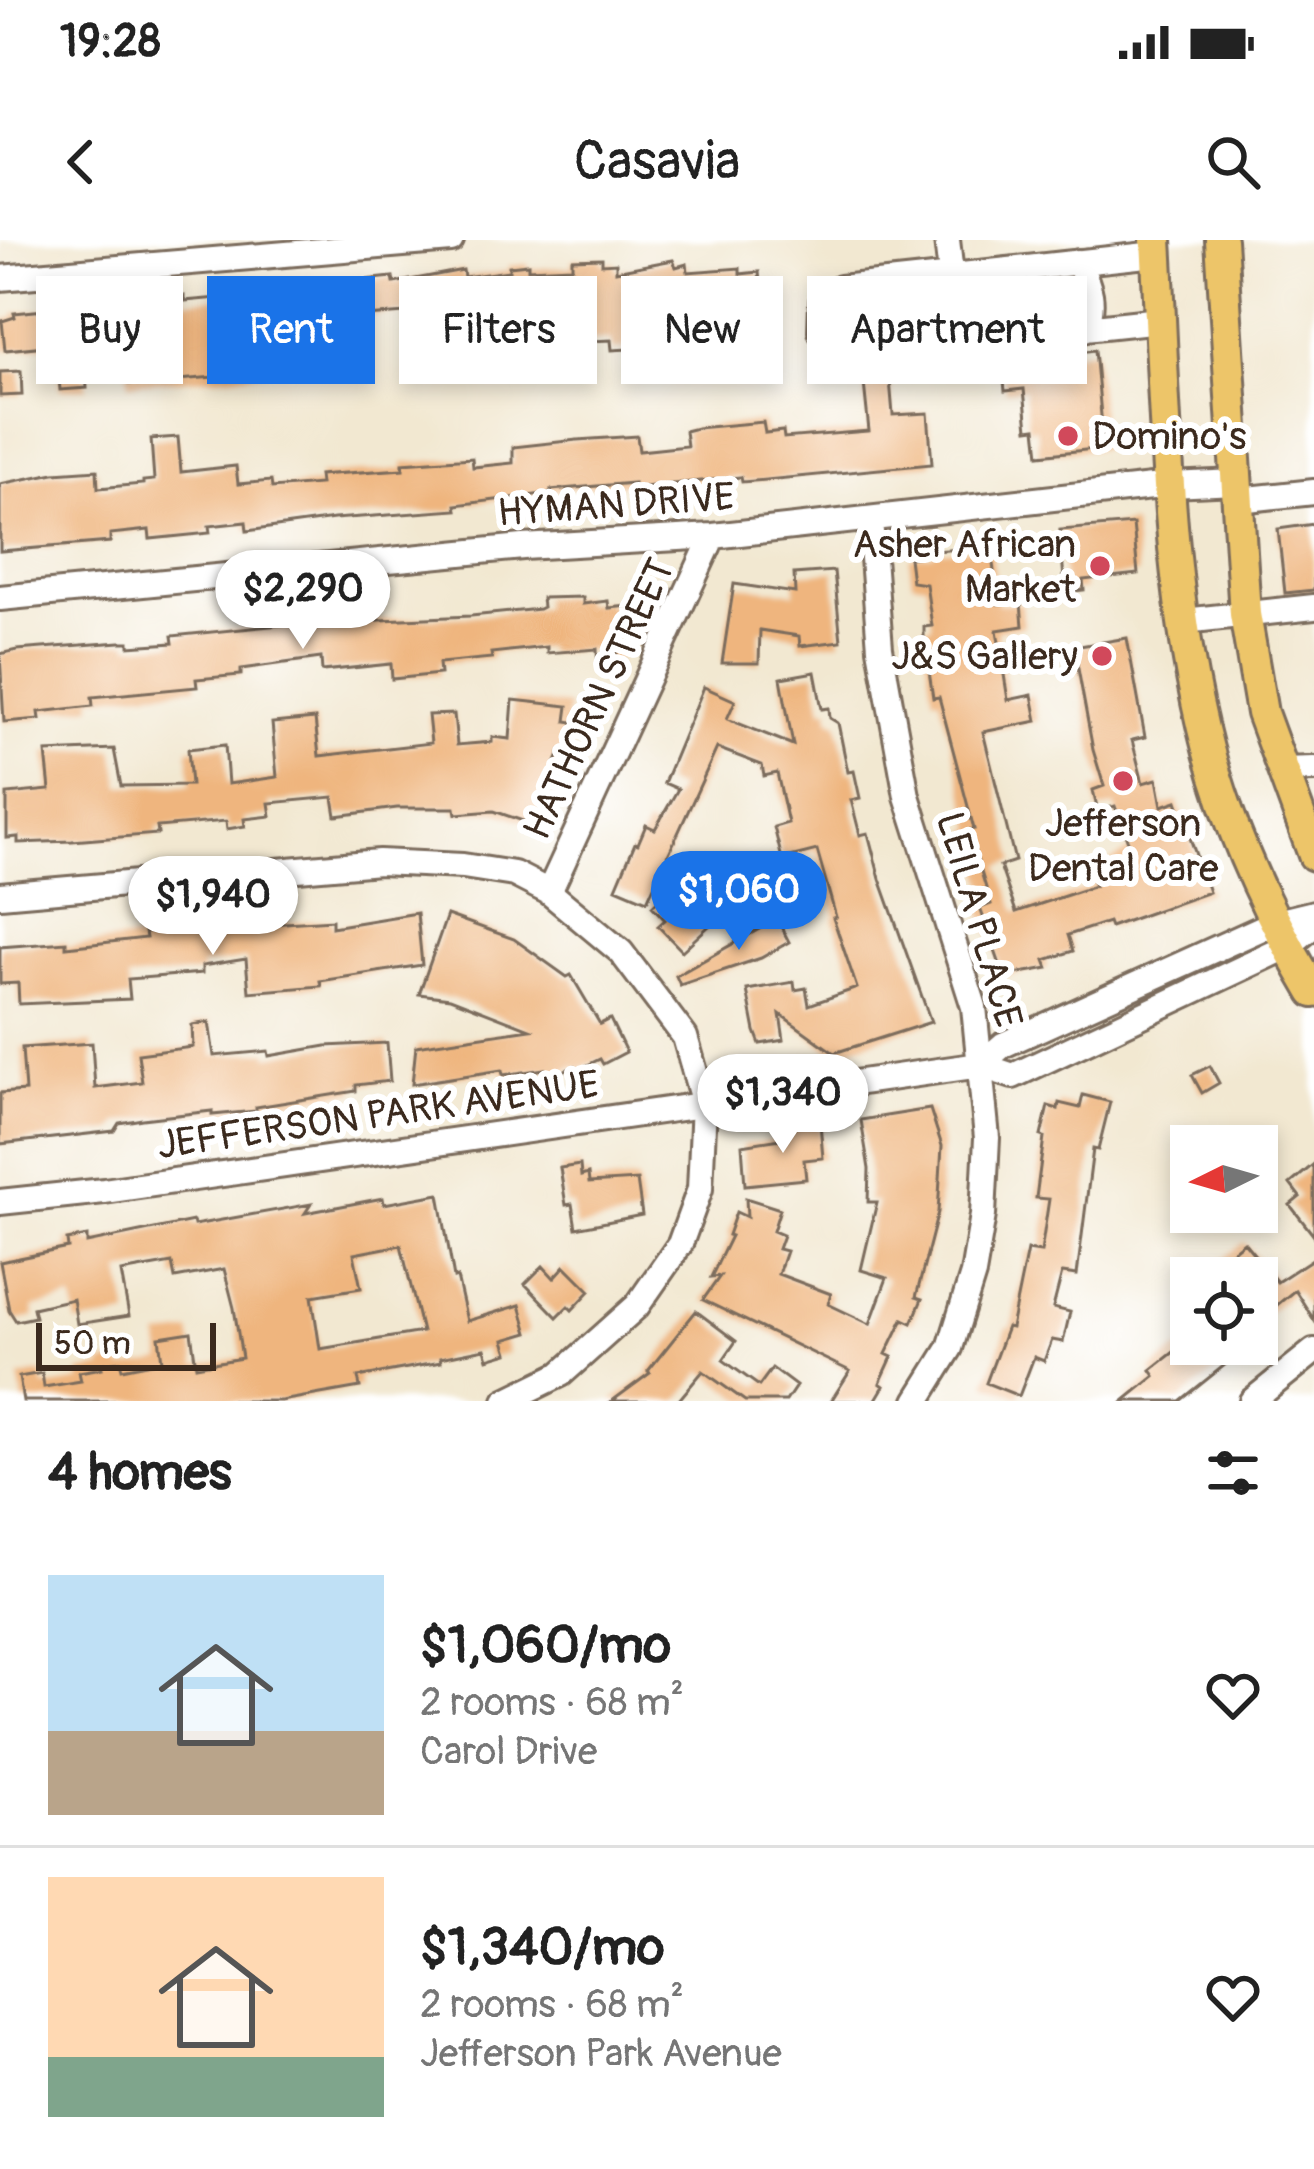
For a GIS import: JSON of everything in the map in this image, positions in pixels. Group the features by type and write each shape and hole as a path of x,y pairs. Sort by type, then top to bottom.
{"main road":[{"path":"1221,240 1245,614 1262,713 1298,770 1314,855"},
{"path":"1156,247 1176,580 1208,750 1280,935 1314,992"}],"street":[{"path":"0,278 451,240"},
{"path":"947,240 951,274"},
{"path":"935,276 1078,262 1156,247"},
{"path":"1078,262 1084,276"},
{"path":"1087,284 1092,312 1087,324"},
{"path":"1087,329 1160,320"},
{"name":"HYMAN DRIVE","path":"0,598 523,547 713,536 1170,485 1314,492"},
{"name":"LEILA PLACE","path":"870,519 880,648 907,796 974,1006 987,1138 973,1274 950,1348 917,1401"},
{"name":"HATHORN STREET","path":"550,892 713,536"},
{"path":"1184,621 1314,607"},
{"path":"0,895 379,862 463,866 514,874 550,892 621,952 686,1037 704,1104 700,1190 680,1244 637,1306 561,1374 506,1401"},
{"name":"JEFFERSON PARK AVENUE","path":"1280,935 1314,914"},
{"name":"JEFFERSON PARK AVENUE","path":"0,1202 980,1065 1003,1045 1314,925"},
{"path":"1252,1401 1312,1358"}],"building":[{"path":"602,258 602,264 616,263 616,271 673,260 676,267 687,264 688,272 740,268 740,274 759,272 759,276 621,276 621,349 612,350 611,340 597,341 597,276 472,276 528,264 528,269 572,267 572,259"},
{"path":"463,270 464,276 431,276"},
{"path":"393,277 394,283 399,282 399,313 375,315 375,279"},
{"path":"183,296 184,301 207,299 207,378 183,380"},
{"path":"36,311 36,347 5,350 2,321 15,317 14,313"},
{"path":"1095,350 1104,448 1039,455 1036,428 1028,429 1024,389 1005,391 1004,384 1087,384 1087,351"},
{"path":"21,371 22,395 0,396 0,372"},
{"path":"59,384 87,384 87,388 60,390"},
{"path":"864,384 890,384 893,415 928,413 932,464 742,482 741,477 634,488 634,483 551,490 456,505 457,510 247,531 246,522 209,526 210,533 150,539 149,530 110,534 110,542 0,551 0,484 97,470 98,488 143,484 154,480 151,439 178,437 181,472 236,466 238,484 271,481 272,488 320,484 319,475 403,469 403,463 472,458 473,467 513,463 513,447 577,440 637,436 639,451 687,446 685,431 697,428 763,422 765,433 783,431 784,438 869,431"},
{"name":"Asher African Market","path":"1133,524 1138,574 1083,580 1084,590 1065,592 1060,530"},
{"path":"1314,524 1314,590 1285,593 1278,529"},
{"path":"991,547 998,604 1021,603 1023,626 997,630 1008,700 1032,695 1037,721 983,732 1015,861 1000,866 1016,912 1095,886 1090,872 1131,850 1115,806 1098,811 1093,790 1104,786 1074,647 1127,638 1145,737 1132,740 1143,783 1157,779 1162,806 1177,801 1209,892 1110,927 1108,922 1068,935 1073,951 1045,960 1048,968 1004,976 980,908 991,904 969,830 974,829 939,697 933,698 924,638 924,627 932,626 926,584 912,582 909,558 934,551"},
{"path":"834,571 841,641 800,646 799,636 760,630 759,663 722,663 734,584 795,593 794,574"},
{"path":"583,597 583,604 608,601 609,608 629,606 631,650 617,650 617,669 598,671 597,649 547,653 547,647 439,663 440,674 392,679 391,664 322,671 321,658 196,679 197,687 92,697 93,706 39,712 40,719 4,722 0,654 17,650 173,643 172,636 290,624 471,616 539,609 542,598"},
{"path":"815,672 822,709 829,708 830,718 838,723 848,772 854,771 860,798 851,800 860,835 868,833 931,1022 834,1053 780,1014 784,1040 760,1044 755,1031 747,990 794,982 795,990 806,988 809,1005 857,988 817,850 782,859 774,827 788,823 777,773 764,776 762,765 717,748 647,901 616,888 646,825 655,829 678,789 664,783 704,687 735,701 727,719 793,745 781,678"},
{"path":"513,700 568,706 566,721 573,722 570,751 561,750 544,791 550,794 546,803 553,805 543,828 494,811 456,814 455,808 397,808 336,816 333,797 269,803 271,816 244,819 245,826 227,829 226,821 157,827 158,834 72,841 18,843 18,837 7,838 7,794 50,790 46,752 114,749 121,786 191,785 188,749 225,745 228,784 277,777 272,723 315,719 319,756 431,743 428,715 454,714 457,745 492,742 492,737 510,739"},
{"path":"699,863 735,902 682,951 658,926 665,920 652,906"},
{"path":"417,913 422,965 320,981 321,986 249,992 246,959 202,966 202,973 128,979 130,999 19,1004 18,983 0,984 0,947 66,942 66,947 146,938 145,932 222,925 332,920 332,927"},
{"path":"447,915 514,939 567,977 571,975 600,1024 610,1019 626,1052 603,1064 600,1059 549,1078 545,1069 503,1075 502,1070 412,1084 416,1046 530,1029 450,998 419,994"},
{"path":"777,919 789,942 761,958 680,985 676,976"},
{"path":"209,1022 214,1056 268,1051 269,1056 326,1046 387,1043 390,1081 256,1107 256,1111 142,1119 119,1123 114,1131 0,1144 0,1093 25,1091 22,1048 92,1043 95,1088 142,1082 138,1054 193,1047 192,1025"},
{"path":"1210,1066 1219,1083 1202,1093 1192,1075"},
{"path":"1083,1095 1110,1102 1098,1150 1093,1149 1077,1275 1062,1273 1053,1308 1070,1312 1063,1342 1052,1340 1044,1361 1034,1357 1019,1396 986,1383 1007,1327 1011,1328 1027,1250 1041,1252 1049,1199 1036,1198 1048,1106 1058,1109 1059,1103 1080,1108"},
{"path":"930,1109 942,1146 938,1212 916,1297 922,1299 912,1323 903,1319 886,1354 892,1357 875,1401 831,1401 850,1371 703,1300 720,1276 711,1277 731,1236 736,1212 747,1217 746,1198 780,1209 773,1231 783,1235 778,1249 786,1251 778,1274 831,1294 828,1304 870,1324 887,1278 861,1270 877,1202 868,1202 869,1169 861,1120"},
{"path":"820,1123 823,1158 804,1160 806,1179 745,1185 742,1145 787,1138 786,1126"},
{"path":"1314,1164 1314,1236 1290,1205 1300,1197 1290,1184"},
{"path":"580,1165 581,1176 588,1174 589,1183 637,1180 642,1215 576,1228 572,1204 566,1205 560,1168"},
{"path":"439,1194 467,1321 520,1305 528,1333 504,1340 508,1353 488,1359 485,1349 440,1358 441,1362 358,1377 360,1387 281,1401 23,1401 19,1377 42,1373 44,1387 81,1381 79,1372 102,1368 101,1364 120,1361 122,1369 162,1361 159,1337 191,1332 196,1366 242,1358 234,1308 224,1269 175,1278 172,1263 121,1272 129,1316 77,1324 73,1299 33,1308 35,1317 16,1321 9,1310 0,1262 68,1248 67,1240 87,1236 87,1243 311,1204 305,1213 383,1198 384,1204","holes":["401,1245 422,1332 320,1349 312,1296 361,1288 354,1254"]},
{"path":"1244,1242 1256,1257 1225,1257"},
{"path":"1314,1258 1314,1320 1295,1290 1278,1304 1278,1281"},
{"path":"543,1266 554,1278 565,1266 590,1291 572,1310 568,1306 557,1317 525,1284"},
{"path":"696,1311 736,1341 723,1360 759,1386 772,1368 796,1386 786,1401 745,1401 703,1371 678,1401 612,1401 650,1373"},
{"path":"1170,1355 1170,1365 1225,1365 1180,1401 1124,1401 1155,1376 1151,1370"}],"place":[{"name":"Domino's","path":"1068,436"},
{"name":"Asher African Market","path":"1100,566"},
{"name":"J&S Gallery","path":"1102,656"},
{"name":"Jefferson Dental Care","path":"1123,781"}]}
